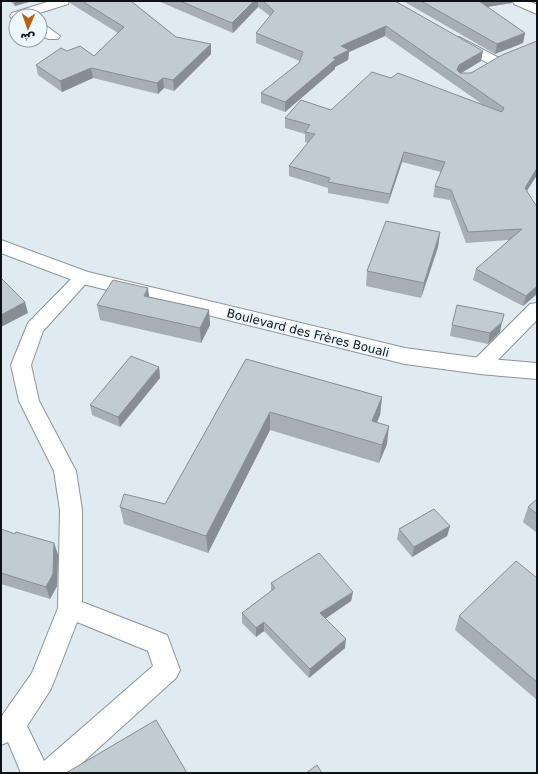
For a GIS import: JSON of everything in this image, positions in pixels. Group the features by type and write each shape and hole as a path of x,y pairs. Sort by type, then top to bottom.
{"street":[{"path":"41,8 63,1"},
{"path":"48,33 53,36"},
{"path":"446,33 488,64 508,55"},
{"name":"Boulevard des Frères Bouali","path":"1,246 83,277 405,356 480,366 537,371"},
{"path":"35,773 7,728 42,680 70,608 71,510 65,471 29,401 20,365 35,328 83,277"},
{"path":"480,366 537,309"},
{"path":"51,773 167,670 158,643 70,608"}],"building":[{"path":"82,1 131,1 176,37 211,44 173,80 163,78 157,83 91,68 60,81 36,65 61,48 67,51 80,46 94,56 124,27"},
{"path":"180,1 254,1 232,23"},
{"path":"263,1 395,1 483,51 459,65 457,70 460,73 471,73 502,55 537,41 537,168 525,188 537,207 537,286 526,296 476,269 522,229 468,232 451,190 435,186 445,162 404,152 390,194 328,182 330,178 289,166 315,134 305,132 310,125 285,118 301,100 331,110 372,72 391,78 398,73 502,112 504,108 386,26 341,46 349,50 333,58 336,59 285,102 261,93 299,63 303,52 256,33 274,11"},
{"path":"421,1 479,1 525,33 497,44"},
{"path":"386,221 440,232 424,283 367,271"},
{"path":"1,278 25,302 1,315"},
{"path":"113,280 148,288 144,296 209,310 200,328 97,305"},
{"path":"457,305 504,314 502,322 490,333 452,325"},
{"path":"131,356 159,367 118,417 90,405"},
{"path":"246,359 382,397 372,421 389,426 382,445 270,412 206,536 120,507 124,494 165,504"},
{"path":"537,499 537,514 528,507"},
{"path":"434,509 450,526 414,547 399,529"},
{"path":"1,529 15,534 16,532 54,543 53,574 46,587 1,573"},
{"path":"319,553 353,592 320,613 346,639 310,669 264,622 256,628 242,613 275,588 271,583"},
{"path":"516,561 537,578 537,682 459,616"},
{"path":"156,720 187,773 66,773"},
{"path":"317,765 322,773 306,773"}]}
